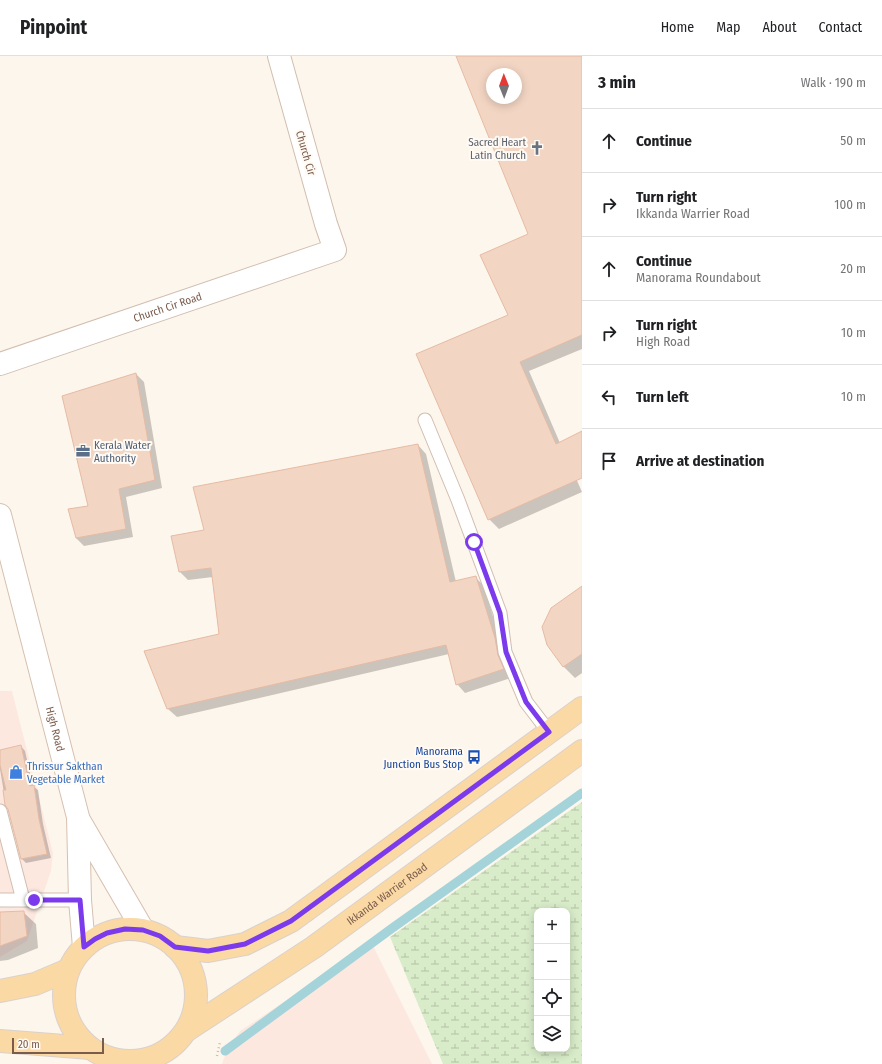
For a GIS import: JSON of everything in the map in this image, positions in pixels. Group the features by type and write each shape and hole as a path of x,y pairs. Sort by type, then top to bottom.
{"main road":[{"name":"Church Cir","path":"279,56 326,224 335,250"},
{"name":"Church Cir Road","path":"0,364 335,250"},
{"name":"High Road","path":"0,515 78,817 80,900 84,947"},
{"path":"175,947 208,951 245,944 291,921 582,708"},
{"name":"Ikkanda Warrier Road","path":"187,1030 314,947 582,750"},
{"path":"78,817 143,930"},
{"path":"125,929 143,930 160,936 175,947 186,961 194,977 196,995 194,1013 187,1030 160,1060 123,1061 106,1057 90,1048 75,1033 66,1013 63,991 68,970 84,947 107,933 125,929"},
{"path":"0,991 35,984 68,970"},
{"path":"0,1041 90,1048"}],"lane":[{"path":"425,420 458,500 500,613 506,652 526,702 549,732"},
{"path":"1,816 22,896 19,900"},
{"path":"0,900 80,900"}],"shaded area":[{"name":"Thrissur Sakthan Vegetable Market","path":"0,691 12,691 53,853 51,871 27,941 0,957"},
{"path":"372,944 432,1064 222,1064 227,1050 240,1031"}],"green space":[{"path":"582,802 582,1064 443,1064 390,937"}],"building":[{"path":"456,56 582,56 582,335 520,362 556,444 582,431 582,478 488,520 416,354 508,315 480,255 528,234"},
{"path":"136,373 155,480 119,489 126,529 76,538 68,509 88,506 62,396"},
{"path":"418,444 450,582 476,576 495,638 498,655 504,669 456,685 446,645 167,709 144,651 219,634 211,568 179,572 171,536 204,530 193,487"},
{"path":"582,586 582,654 563,667 547,645 542,627 551,608"},
{"path":"21,745 30,786 34,785 39,819 47,854 21,859 8,809 5,805 3,790 6,790 0,765 0,750"},
{"path":"24,911 27,936 0,946 0,912"}],"waterway":[{"path":"225,1051 391,929 582,793"}],"place":[{"name":"Sacred Heart Latin Church","path":"537,148"},
{"name":"Kerala Water Authority","path":"83,451"},
{"name":"Manorama Junction Bus Stop","path":"474,757"},
{"name":"Thrissur Sakthan Vegetable Market","path":"16,772"}],"route":[{"path":"34,900 80,900 84,947 107,933 125,929 143,930 160,936 175,947 208,951 245,944 291,921 549,732 526,702 506,652 500,613 474,542"}]}
